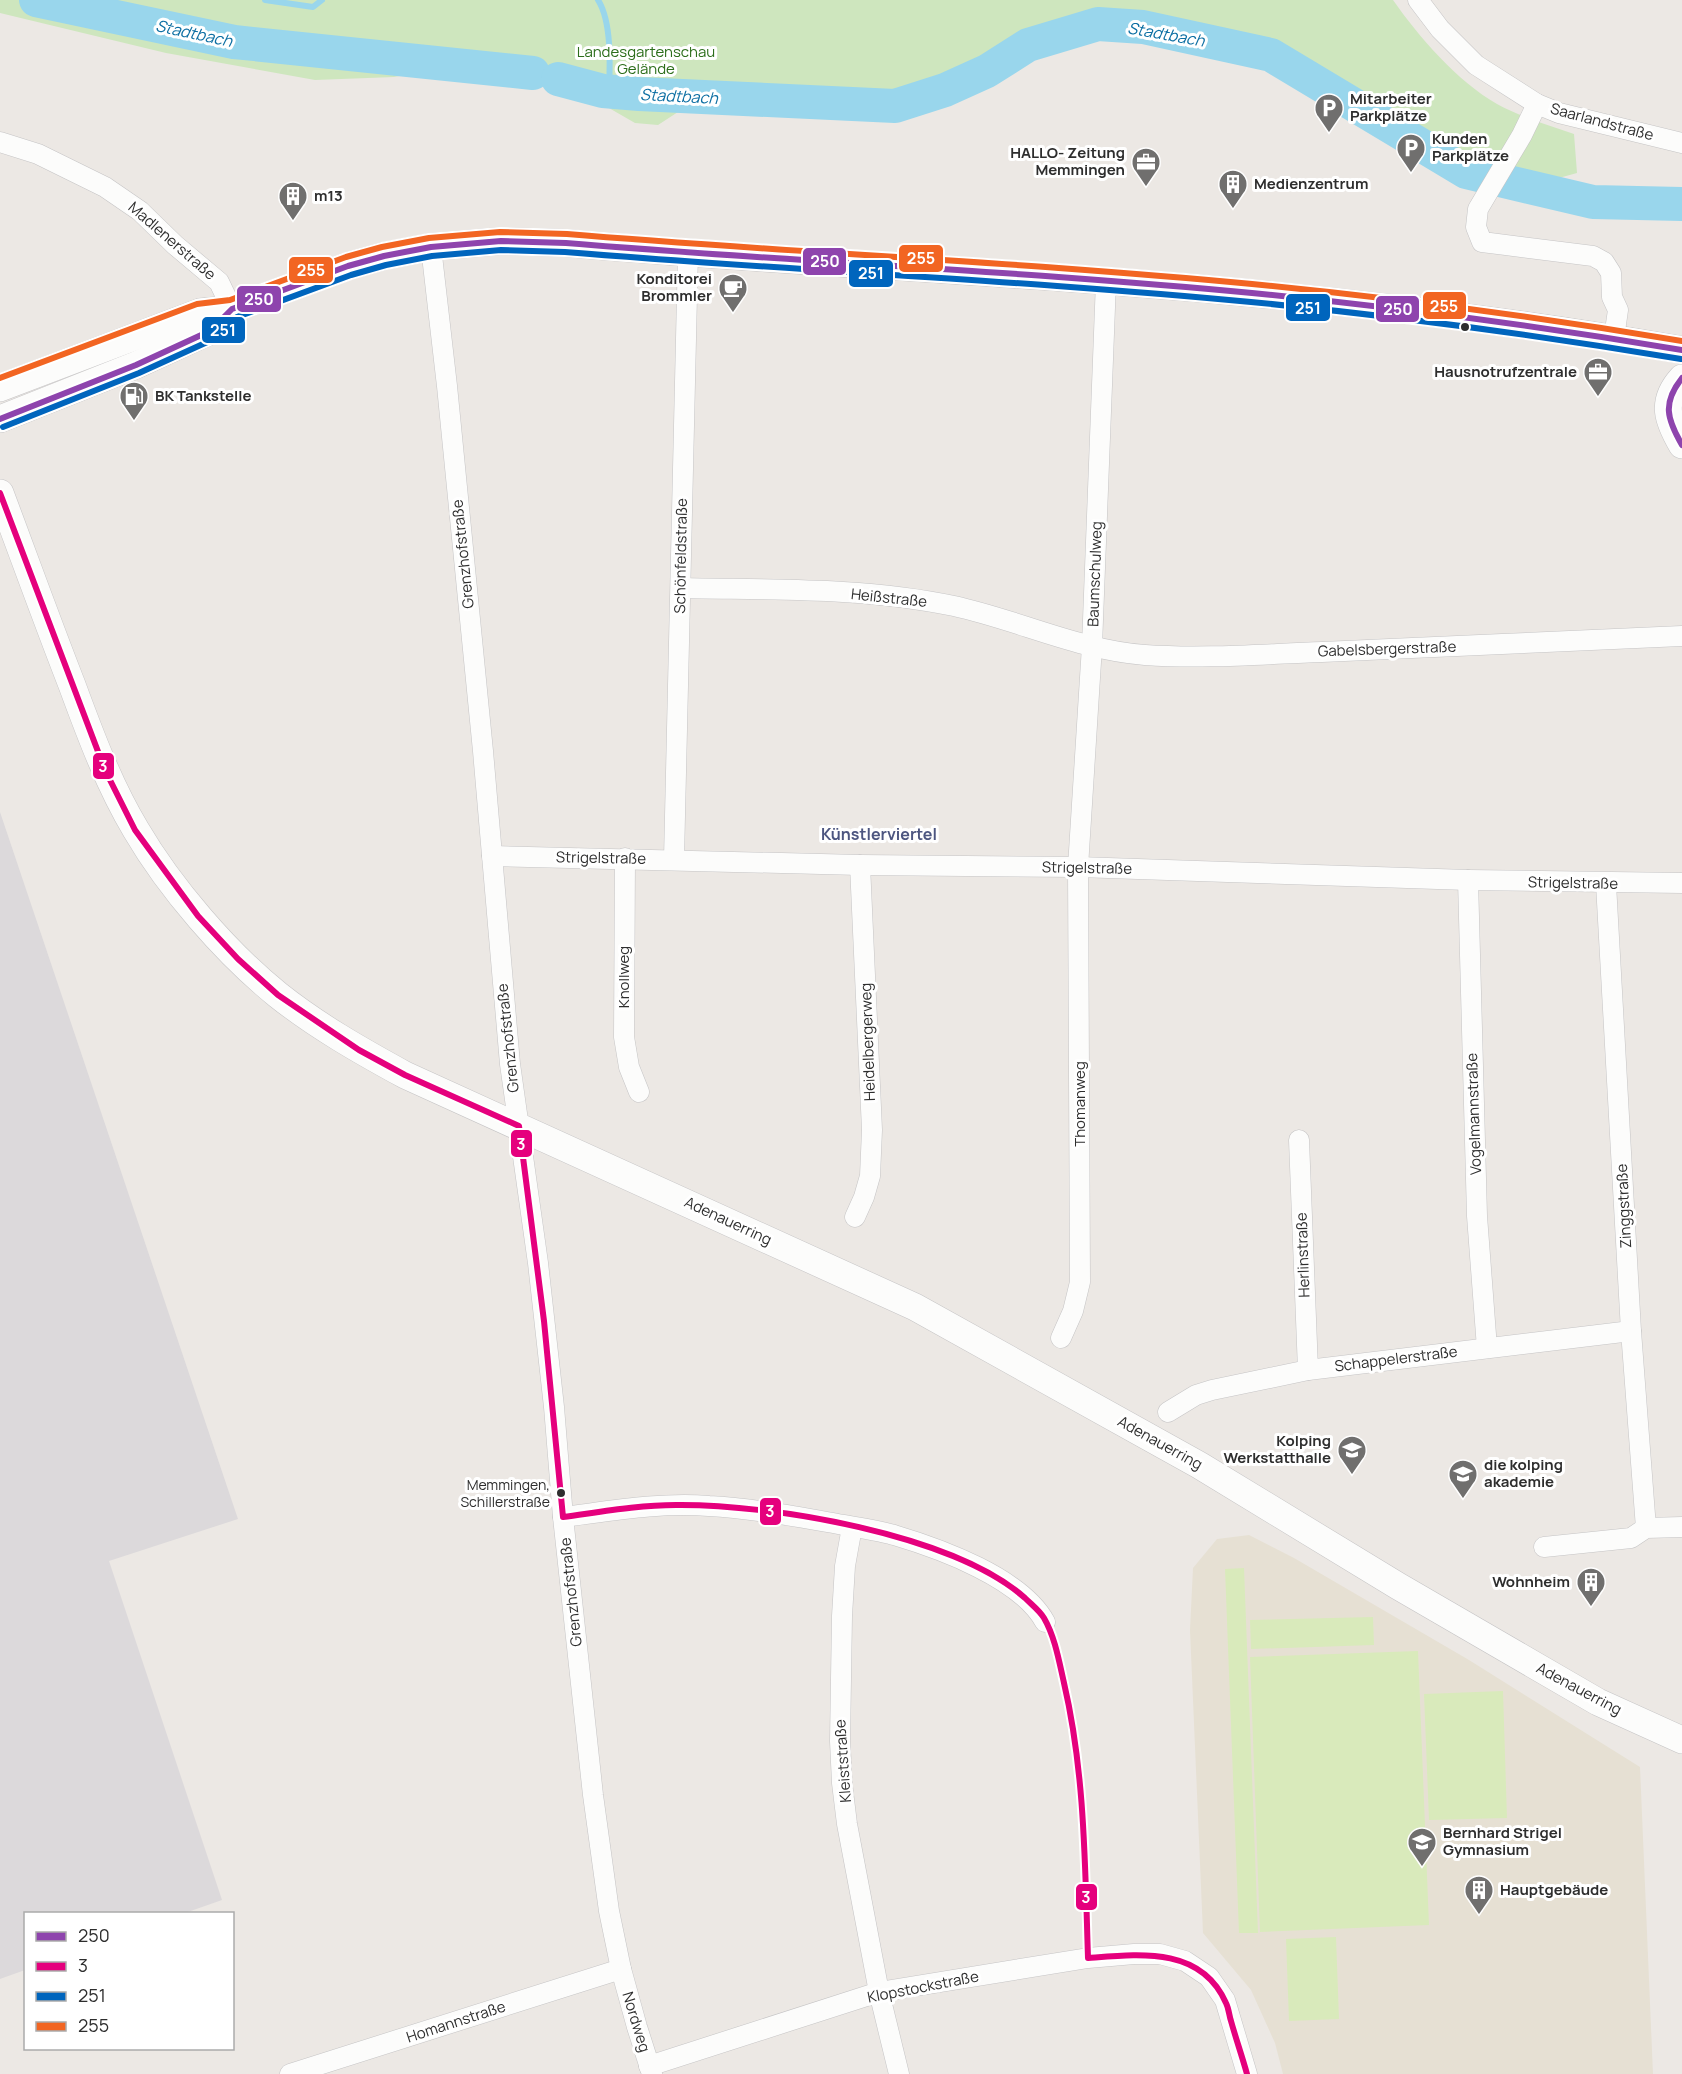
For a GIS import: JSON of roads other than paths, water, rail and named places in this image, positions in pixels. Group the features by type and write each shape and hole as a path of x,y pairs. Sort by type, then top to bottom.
{"main road":[{"path":"0,388 200,312 232,309 348,266 431,247 511,242 566,243 1106,281 1321,300 1614,338 1682,350"},
{"path":"0,419 136,365 210,331 232,309"},
{"path":"1682,378 1671,395 1668,411 1672,427 1682,445"},
{"name":"Adenauerring","path":"0,493 105,770 135,830 198,916 278,995 359,1050 405,1075 915,1307 1199,1465 1398,1586 1598,1702 1682,1740"}],"street":[{"name":"Saarlandstraße","path":"1418,0 1440,29 1476,66 1537,104 1559,113 1682,143"},
{"path":"1537,104 1479,209 1476,226 1482,242 1593,256 1609,267 1613,303 1618,310 1614,338"},
{"name":"Madlenerstraße","path":"0,142 38,154 105,187 140,211 175,245 219,282 232,309"},
{"name":"Grenzhofstraße","path":"431,247 447,386 510,1064 549,1354 563,1517 599,1843 609,1911 621,1969"},
{"name":"Schönfeldstraße","path":"674,859 688,252"},
{"name":"Baumschulweg","path":"1078,867 1092,646 1106,281"},
{"name":"Heißstraße","path":"681,588 829,592 923,600 1001,618 1092,646"},
{"name":"Gabelsbergerstraße","path":"1092,646 1126,653 1194,656 1682,636"},
{"name":"Strigelstraße","path":"492,856 860,865 1078,867 1606,884 1682,884"},
{"name":"Knollweg","path":"624,858 624,1037 629,1068 639,1092"},
{"name":"Heidelbergerweg","path":"855,1217 870,1176 872,1130 860,865"},
{"name":"Thomanweg","path":"1061,1338 1073,1311 1080,1282 1078,867"},
{"name":"Vogelmannstraße","path":"1468,880 1477,1216 1487,1348"},
{"name":"Zinggstraße","path":"1606,884 1631,1331 1646,1528"},
{"name":"Herlinstraße","path":"1299,1140 1308,1370"},
{"name":"Schappelerstraße","path":"1168,1412 1196,1395 1212,1390 1308,1370 1631,1331"},
{"path":"563,1517 674,1505 708,1506 756,1511 894,1535 959,1559 995,1576 1017,1590 1039,1611 1045,1622"},
{"name":"Kleiststraße","path":"852,1527 845,1566 842,1616 840,1741 848,1824 879,1992 899,2074"},
{"path":"1544,1547 1631,1538 1646,1528 1682,1527"},
{"name":"Klopstockstraße","path":"651,2070 879,1992 1088,1958 1160,1954 1185,1961 1209,1977 1225,2000 1247,2074"},
{"name":"Nordweg","path":"621,1969 651,2070"},
{"name":"Homannstraße","path":"290,2074 621,1969"}],"waterway":[{"name":"Stadtbach","path":"36,0 234,42 533,73"},
{"path":"265,0 313,7 322,0"},
{"path":"598,0 603,9 608,32 609,91"},
{"name":"Stadtbach","path":"558,79 603,91 639,94 895,106 945,90 987,71 1028,45 1098,24 1143,27 1271,55 1466,172 1593,202 1682,204"}],"place":[{"name":"Mitarbeiter Parkplätze","path":"1329,134"},
{"name":"Kunden Parkplätze","path":"1411,174"},
{"name":"HALLO- Zeitung Memmingen","path":"1146,188"},
{"name":"Medienzentrum","path":"1233,210"},
{"name":"m13","path":"293,222"},
{"name":"Konditorei Brommler","path":"733,314"},
{"name":"Hausnotrufzentrale","path":"1598,398"},
{"name":"BK Tankstelle","path":"134,422"},
{"name":"Kolping Werkstatthalle","path":"1352,1476"},
{"name":"Memmingen, Schillerstraße","path":"561,1493"},
{"name":"die kolping akademie","path":"1463,1500"},
{"name":"Wohnheim","path":"1591,1608"},
{"name":"Bernhard Strigel Gymnasium","path":"1422,1868"},
{"name":"Hauptgebäude","path":"1479,1916"}],"district":[{"name":"Künstlerviertel","path":"879,834"}],"park label":[{"name":"Landesgartenschau Gelände","path":"646,60"}]}
